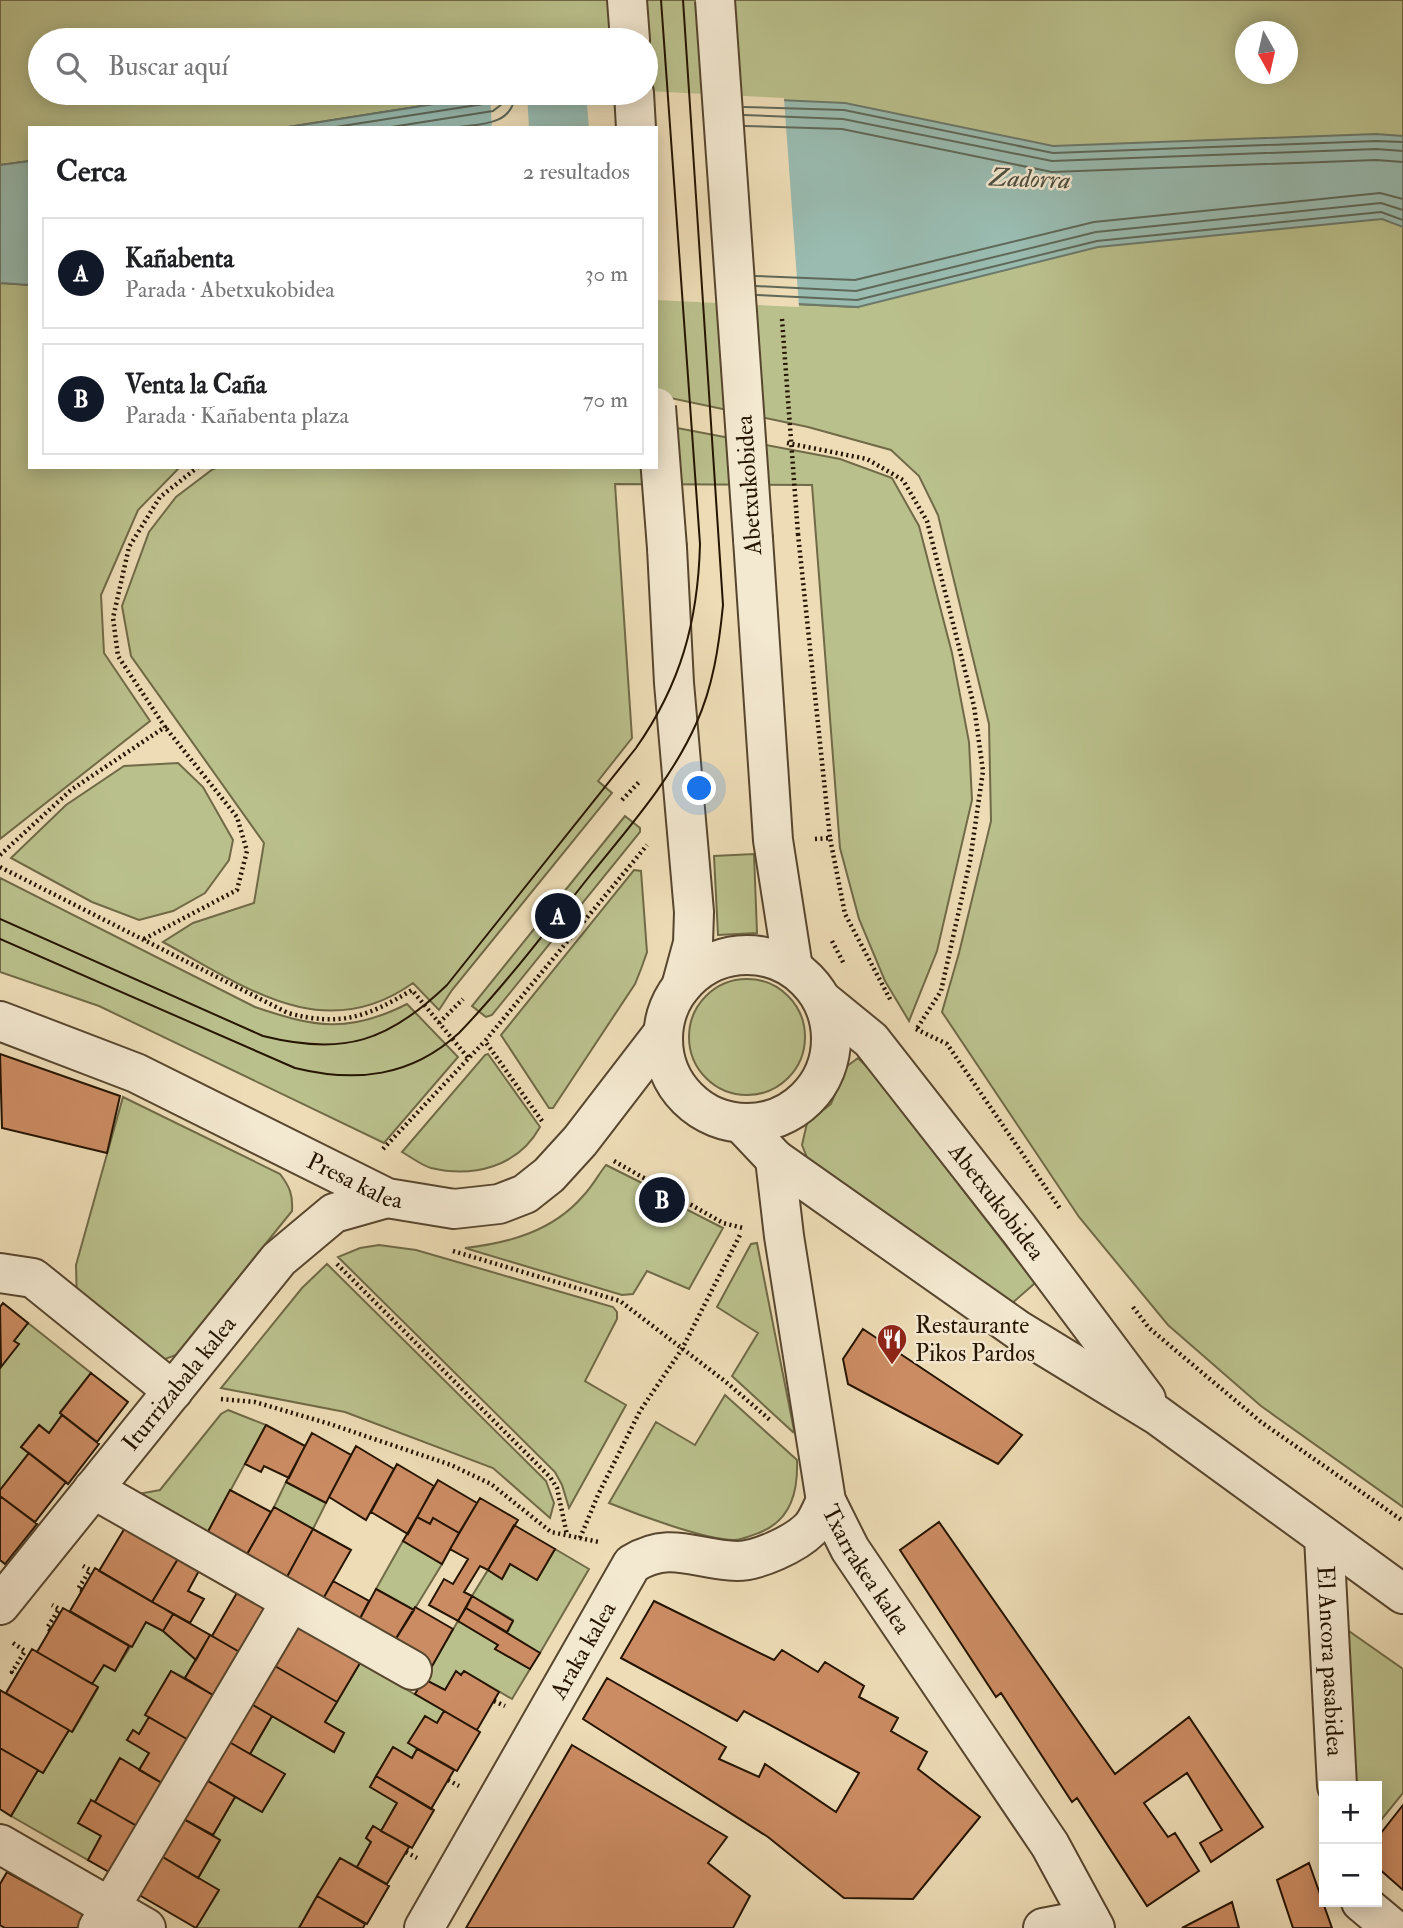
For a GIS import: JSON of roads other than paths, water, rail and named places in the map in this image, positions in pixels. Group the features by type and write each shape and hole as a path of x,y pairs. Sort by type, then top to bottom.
{"street":[{"path":"627,0 629,28"},
{"name":"Abetxukobidea","path":"715,0 773,840 793,968"},
{"path":"635,105 636,126"},
{"path":"658,433 676,708 694,912 693,943 681,987 667,1012 663,1033 666,1063 676,1084 688,1100 704,1112 741,1123 762,1122 780,1116 806,1099 817,1086 830,1054 832,1037 829,1019 822,1000 811,984 793,968 772,958 749,954 731,956 698,970 681,987"},
{"name":"Abetxukobidea","path":"822,1000 871,1040 1019,1229 1157,1415"},
{"name":"Presa kalea","path":"0,1021 136,1073 387,1198 454,1209 499,1204 525,1194 549,1175 580,1141 663,1033"},
{"name":"Abetxukobidea","path":"741,1123 775,1159 1018,1330 1157,1415 1403,1594"},
{"name":"Txarrakea kalea","path":"775,1159 784,1236 826,1501 850,1549 1050,1844 1093,1923"},
{"name":"Iturrizabala kalea","path":"0,1605 278,1259 305,1234 334,1213 387,1198"},
{"path":"0,1273 33,1278 173,1391"},
{"path":"93,1489 412,1670"},
{"name":"Araka kalea","path":"424,1928 632,1564 649,1554 673,1552 738,1561 776,1552 810,1529 826,1501"},
{"name":"El Ancora pasabidea","path":"1324,1537 1337,1781"},
{"path":"104,1917 290,1603"},
{"path":"0,1843 104,1917 146,1928"},
{"path":"1367,1907 1392,1928"},
{"path":"1043,1928 1093,1923"}],"water":[{"name":"Zadorra","path":"658,95 845,103 1053,146 1376,134 1403,136 1403,227 1382,219 1098,247 858,307 658,297 658,126 295,126 428,105 658,105"},
{"path":"28,161 28,285 0,283 0,165"}],"tram line":[{"path":"0,919 263,1036 317,1044 341,1044 363,1039 405,1020 447,985 636,748 665,700 684,651 691,626 700,544 661,0"},
{"path":"0,939 295,1068 340,1075 382,1073 422,1059 459,1033 511,975 649,802 686,745 702,710 714,666 723,605 683,0"}],"place":[{"name":"Kañabenta","path":"558,916"},
{"name":"Venta la Caña","path":"662,1200"},
{"name":"Restaurante Pikos Pardos","path":"892,1366"}]}
